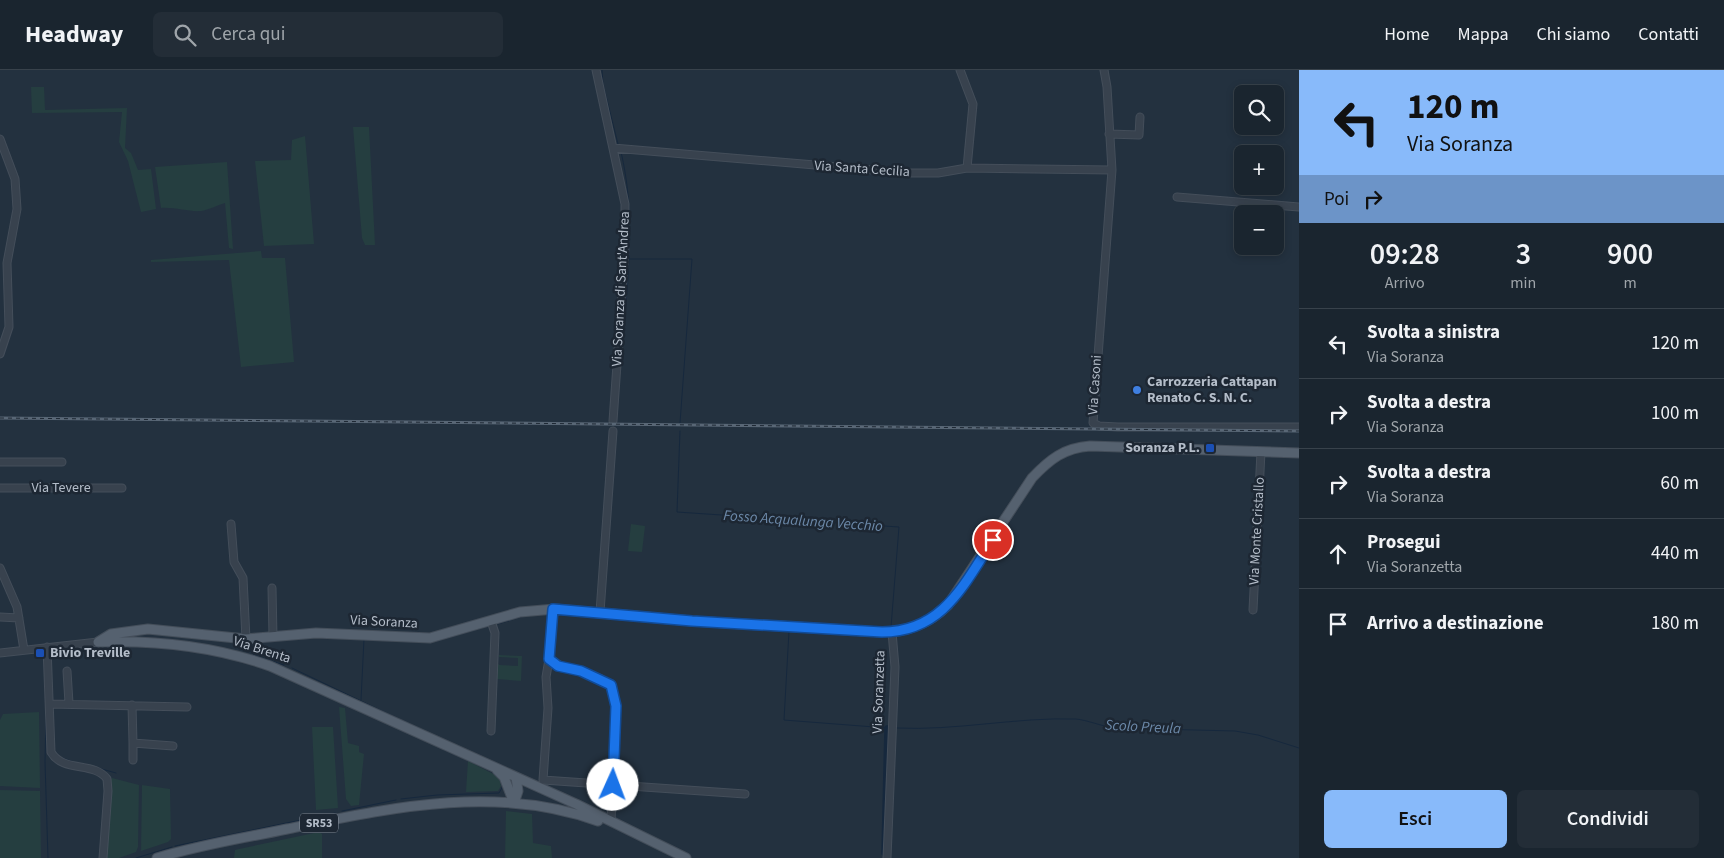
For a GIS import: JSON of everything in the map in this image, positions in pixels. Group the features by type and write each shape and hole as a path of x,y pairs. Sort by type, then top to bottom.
{"main road":[{"name":"Via Soranzetta","path":"892,632 920,625 941,612 963,586 1032,478 1046,463 1066,450 1090,446 1299,453"},
{"name":"Via Soranza","path":"98,642 111,634 148,629 246,639 316,633 430,638 529,610 553,609 692,621 892,632"},
{"name":"Via Brenta","path":"98,642 170,643 207,648 251,659 296,676 516,777 686,858"},
{"name":"Via Brenta","path":"495,768 507,784 514,802"},
{"path":"514,802 518,792 516,777"},
{"path":"482,801 502,795 507,784"},
{"name":"SR53","path":"157,858 374,812 428,803 514,802 576,813 636,835"}],"street":[{"name":"Via Soranza di Sant'Andrea","path":"596,70 623,190 626,226 614,421"},
{"path":"960,70 973,104 967,168"},
{"path":"1104,70 1107,88 1112,170"},
{"path":"1109,134 1139,135 1140,117"},
{"path":"0,139 14,179 17,209 7,264 10,301 9,327 0,354"},
{"name":"Via Santa Cecilia","path":"613,148 910,173 938,173 967,168 1112,170"},
{"name":"Via Casoni","path":"1112,170 1093,423 1098,426 1118,427 1299,427"},
{"path":"1177,197 1299,207"},
{"path":"600,612 613,432"},
{"name":"Via Monte Cristallo","path":"1252,610 1261,452"},
{"name":"Via Tevere","path":"0,462 62,462"},
{"name":"Via Tevere","path":"0,488 122,488"},
{"path":"231,524 234,562 244,578 246,639"},
{"path":"0,568 12,594 19,618 24,650"},
{"path":"272,588 273,637"},
{"path":"553,609 546,677 548,708 544,780 745,794"},
{"path":"0,617 19,618"},
{"path":"492,621 495,633 492,730"},
{"name":"Via Soranzetta","path":"887,858 895,667 892,632"},
{"name":"Via Brenta","path":"0,653 98,642"},
{"path":"47,647 50,744 53,755 64,763 98,772 107,779 103,858"},
{"path":"549,659 558,666 581,671 611,685 616,706 611,822"},
{"path":"67,671 68,703"},
{"path":"50,704 132,704 187,707"},
{"path":"132,704 133,760"},
{"path":"133,743 173,746"}],"green space":[{"path":"31,87 44,87 45,110 127,108 125,148 131,153 138,170 151,169 156,209 141,212 128,161 119,142 122,112 32,113"},
{"path":"353,127 369,127 375,245 365,245 362,238"},
{"path":"305,136 314,244 264,246 255,161 291,160 292,140"},
{"path":"227,162 233,249 229,248 225,203 201,211 161,208 155,167"},
{"path":"261,251 262,258 285,258 294,362 241,367 229,260 151,262 151,260"},
{"path":"631,524 645,526 642,552 628,551"},
{"path":"499,655 522,656 521,681 496,679 497,662 499,665 518,666 518,658 499,657"},
{"path":"339,707 345,708 348,743 359,746 359,752 364,754 359,805 351,806 346,799"},
{"path":"39,712 40,788 0,786 0,720 3,714"},
{"path":"312,727 333,727 338,808 316,810"},
{"path":"468,761 499,777 501,786 498,791 466,792"},
{"path":"112,778 139,785 138,847 136,852 119,858 106,858 110,780"},
{"path":"142,785 170,789 171,839 168,842 141,851"},
{"path":"0,790 40,791 41,858 0,858"},
{"path":"506,811 532,814 533,843 551,846 552,858 505,858"},
{"path":"319,832 322,834 322,858 234,858 235,850"}],"waterway":[{"name":"Fosso Acqualunga Vecchio","path":"602,70 603,84 618,144"},
{"name":"Fosso Acqualunga Vecchio","path":"621,152 628,196 630,239 624,327"},
{"name":"Fosso Acqualunga Vecchio","path":"629,259 692,259 680,423"},
{"name":"Fosso Acqualunga Vecchio","path":"680,431 677,512 899,527 891,627 790,622"},
{"path":"498,624 524,616"},
{"path":"437,641 482,628"},
{"name":"Fosso Acqualunga Vecchio","path":"789,631 784,720 887,728"},
{"path":"361,700 364,639"},
{"path":"263,642 277,641"},
{"path":"243,643 254,655 284,665"},
{"path":"50,653 52,651 100,646"},
{"path":"125,646 131,646"},
{"path":"0,657 22,654"},
{"path":"292,668 399,719"},
{"path":"46,714 45,762 48,858"},
{"name":"Scolo Preula","path":"896,728 941,728 1031,720 1076,719 1114,728 1235,731 1258,735 1299,748"},
{"path":"404,721 426,731"},
{"path":"884,853 887,728"},
{"path":"433,735 446,741"},
{"path":"444,750 477,764"},
{"path":"63,758 76,763"},
{"path":"98,768 116,773"},
{"path":"401,799 437,795 499,793 503,786"},
{"path":"342,811 396,800"},
{"path":"305,819 335,813"},
{"path":"175,846 301,820"},
{"path":"136,858 172,847"}],"railway":[{"path":"0,418 1299,431"}],"place":[{"name":"Carrozzeria Cattapan Renato C. S. N. C.","path":"1137,390"},
{"name":"Soranza P.L.","path":"1210,448"},
{"name":"Bivio Treville","path":"40,653"}],"route":[{"path":"613,785 616,706 614,691 611,685 604,680 575,669 558,666 549,659 553,609 692,621 882,632 900,631 920,625 941,612 963,586 993,540"}]}
